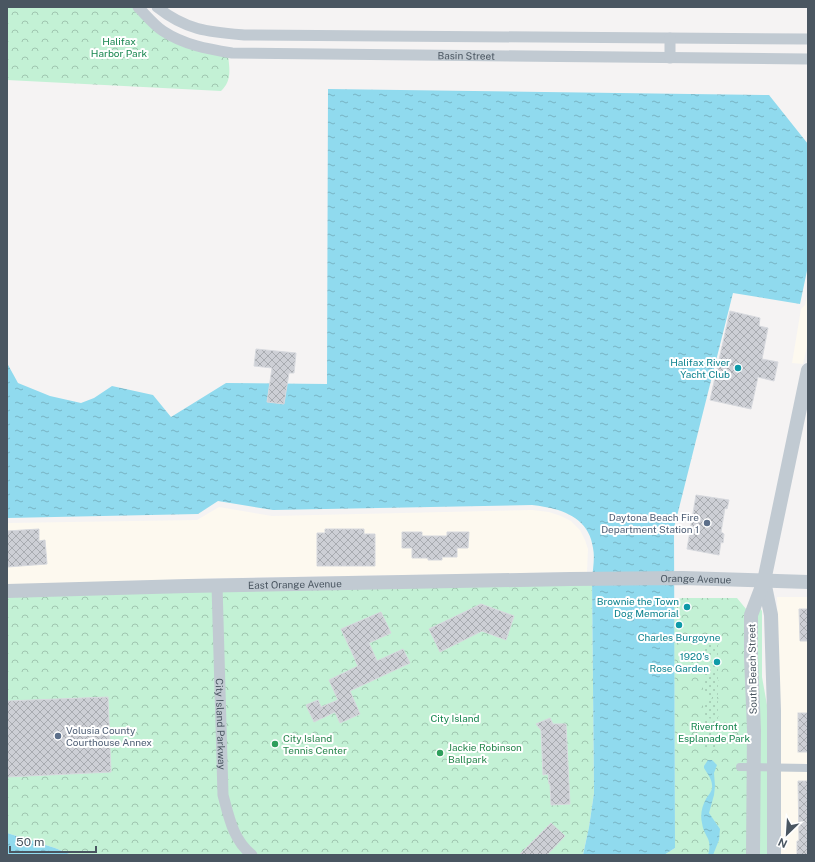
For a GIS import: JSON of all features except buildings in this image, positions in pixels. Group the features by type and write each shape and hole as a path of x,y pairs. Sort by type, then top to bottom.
{"street":[{"name":"Basin Street","path":"138,7 162,30 182,42 203,49 232,53 808,60"},
{"name":"Basin Street","path":"157,7 169,17 190,27 213,32 234,34 448,37 808,38"},
{"path":"232,53 234,34"},
{"path":"338,36 340,55"},
{"path":"448,37 449,56"},
{"path":"518,37 518,56"},
{"path":"670,38 670,58"},
{"name":"South Beach Street","path":"753,855 747,767 754,730 751,615 764,581 808,370"},
{"name":"Orange Avenue","path":"583,579 683,578 808,582"},
{"name":"East Orange Avenue","path":"7,591 217,585 583,579"},
{"name":"South Beach Street","path":"764,581 771,615 774,711 774,855"},
{"name":"City Island Parkway","path":"217,585 223,795 232,827 238,840 252,855"},
{"path":"747,767 808,768"}],"shaded area":[{"path":"808,291 808,342 803,364 792,363 801,309 805,305"},
{"path":"219,507 272,516 532,510 549,512 571,521 580,530 588,549 587,572 223,578 7,585 7,523 197,520"},
{"path":"777,597 808,597 808,855 780,855 780,711"}],"green space":[{"name":"Halifax Harbor Park","path":"7,7 138,7 162,30 228,53 229,78 225,87 221,91 7,80"},
{"name":"City Island","path":"592,579 594,793 583,855 72,855 7,833 7,594"},
{"name":"Riverfront Esplanade Park","path":"682,598 737,598 751,615 753,855 664,855 675,848 674,600"},
{"path":"760,608 762,611 762,677 767,705 768,855 759,855 757,657 758,610"},
{"path":"707,634 715,634 718,638 718,655 704,655 704,638"},
{"path":"703,664 718,664 718,697 703,697"},
{"path":"703,699 718,700 718,719 703,718"},
{"path":"703,721 718,721 717,748 703,747"}],"water":[{"path":"328,89 769,95 808,144 808,266 800,304 733,293 674,528 675,848 664,855 583,855 594,793 592,579 594,555 590,537 586,528 579,521 562,511 532,505 273,510 218,501 198,514 7,518 7,363 18,383 50,396 81,403 94,398 112,386 153,395 171,417 226,383 327,384"},
{"path":"708,760 712,760 717,765 714,773 714,795 709,813 720,829 719,840 713,855 708,855 709,841 703,828 701,817 703,805 712,787 710,778 704,768"},
{"path":"7,833 55,848 72,855 7,855"}],"place":[{"name":"Halifax River Yacht Club","path":"738,368"},
{"name":"Daytona Beach Fire Department Station 1","path":"707,523"},
{"name":"Brownie the Town Dog Memorial","path":"687,607"},
{"name":"Charles Burgoyne","path":"679,625"},
{"name":"1920's Rose Garden","path":"717,662"},
{"name":"Volusia County Courthouse Annex","path":"58,736"},
{"name":"City Island Tennis Center","path":"275,744"},
{"name":"Jackie Robinson Ballpark","path":"440,753"}]}
